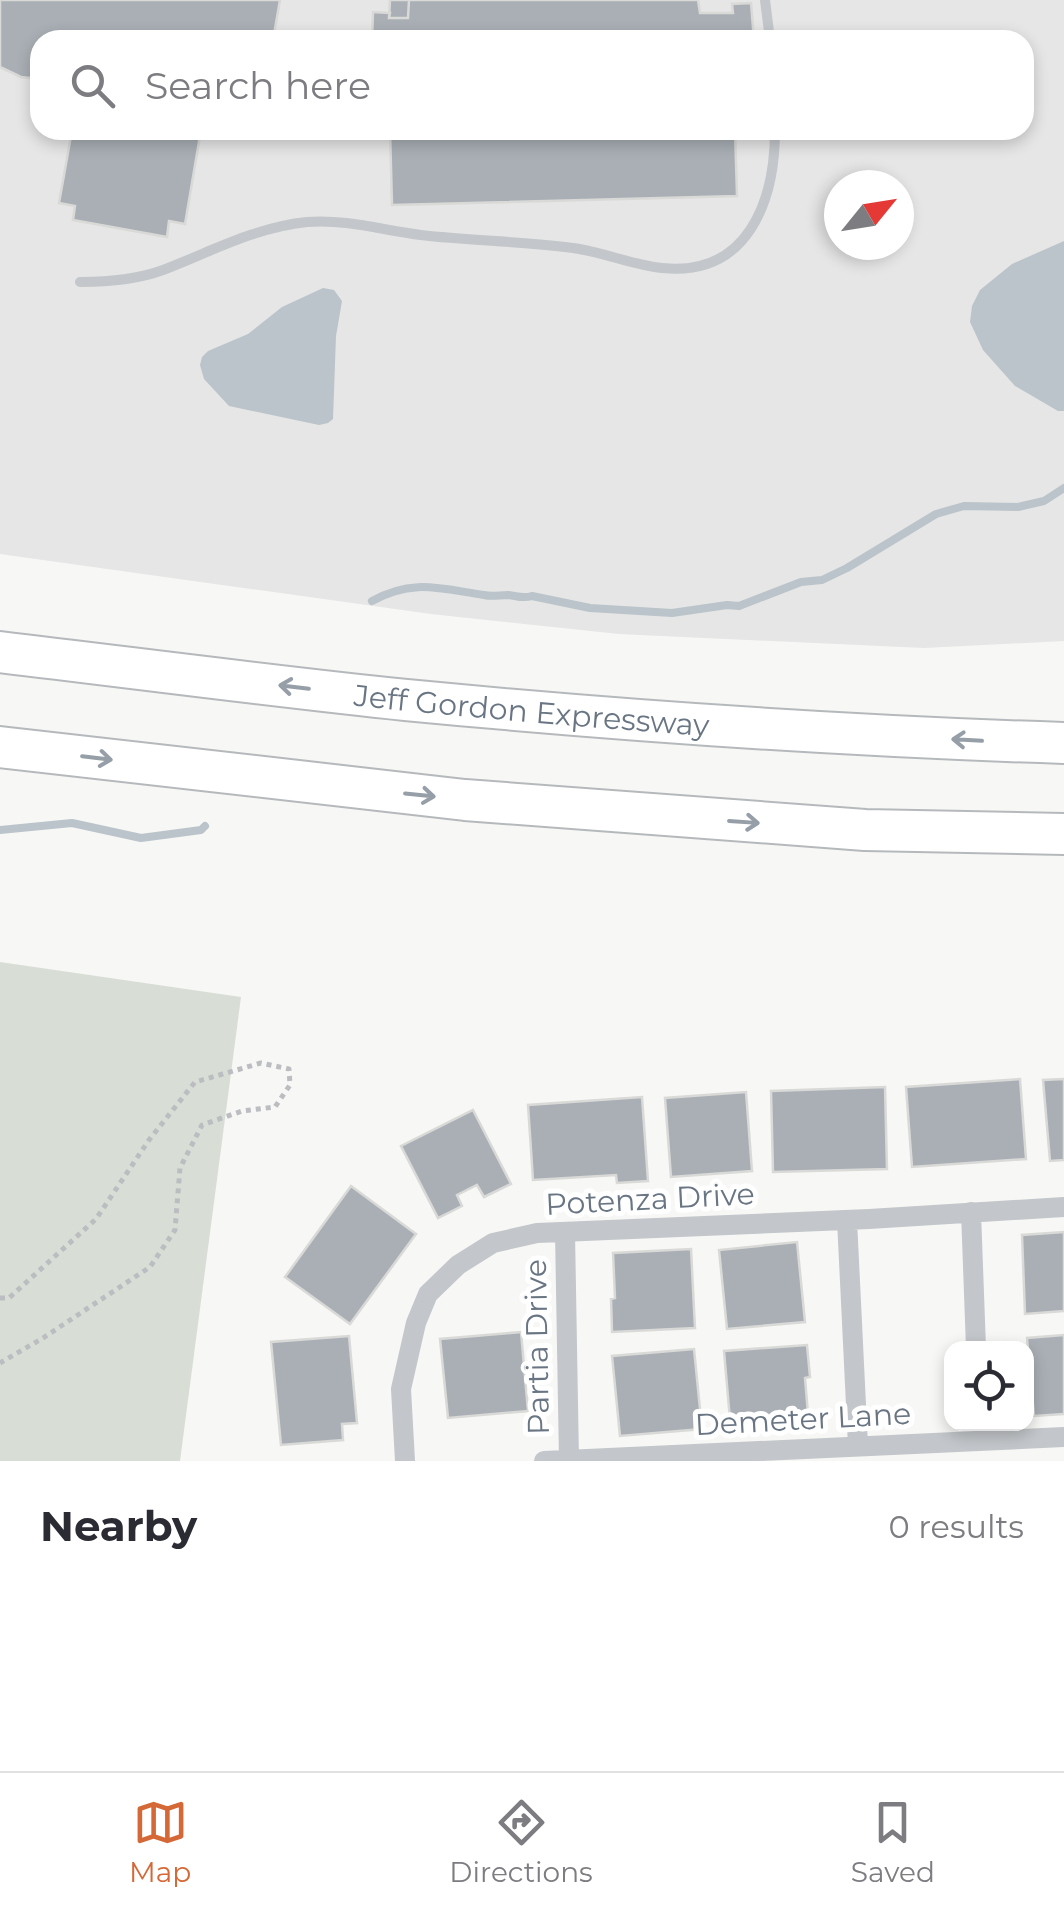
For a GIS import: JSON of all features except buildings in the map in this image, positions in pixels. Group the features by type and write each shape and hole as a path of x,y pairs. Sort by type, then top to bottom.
{"highway":[{"name":"Jeff Gordon Expressway","path":"0,652 406,700 642,720 1064,742"},
{"path":"0,747 465,800 866,830 1064,834"}],"street":[{"name":"Potenza Drive","path":"405,1461 401,1389 416,1323 428,1294 458,1266 493,1243 538,1233 1064,1206"},
{"path":"971,1212 976,1341"},
{"path":"848,1220 858,1446"},
{"name":"Partia Drive","path":"565,1232 570,1460"},
{"name":"Demeter Lane","path":"544,1461 858,1446 979,1432 1064,1437"}],"lane":[{"path":"765,0 769,30"},
{"path":"80,282 138,276 251,234 305,222 331,221 404,233 580,249 645,266 700,266 726,254 756,222 771,184 774,140"}],"path":[{"path":"0,1298 9,1298 96,1219 149,1140 196,1082 261,1064 289,1070 290,1085 276,1107 242,1111 202,1125 180,1168 174,1230 150,1267 0,1363"}],"shaded area":[{"path":"0,0 1064,0 1064,641 924,648 619,634 431,614 0,554"},
{"path":"1064,241 1064,411 1058,411 1015,386 983,350 970,322 980,290 1012,264"},
{"path":"323,288 334,290 342,301 336,336 333,419 319,425 229,406 204,379 202,357 248,334 282,307"},
{"path":"0,962 241,997 180,1461 0,1461"}],"waterway":[{"path":"372,601 401,590 427,587 490,596 532,596 590,608 672,613 739,606 801,582 822,580 936,514 964,506 1018,507 1044,501 1064,488"},
{"path":"0,830 72,823 141,838 201,830 205,826"}]}
